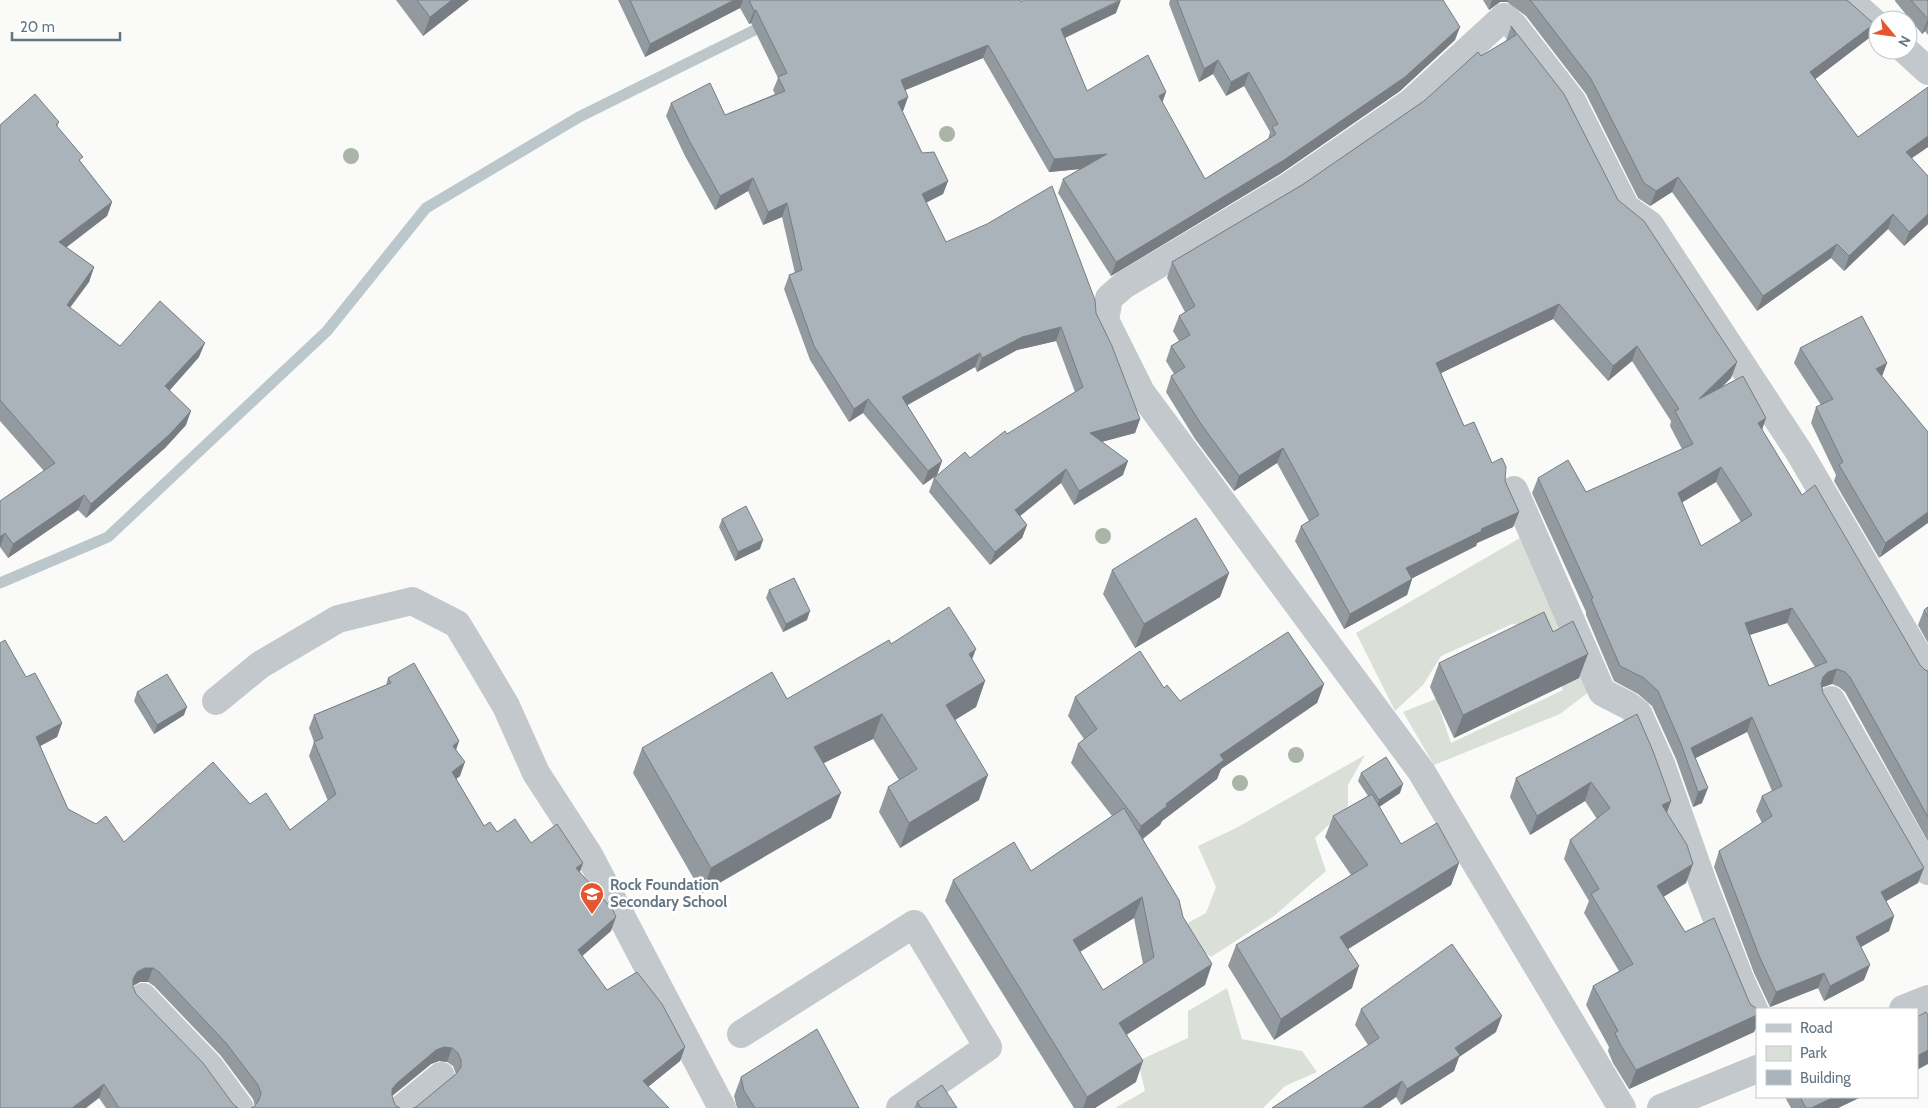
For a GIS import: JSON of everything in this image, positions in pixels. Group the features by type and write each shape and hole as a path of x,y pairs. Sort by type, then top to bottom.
{"street":[{"path":"1849,0 1868,17"},
{"path":"1622,1108 1421,771 1141,392 1105,320 1110,298 1124,284 1288,187 1410,103 1504,17 1514,26 1572,101 1626,208 1650,225 1794,444 1928,672"},
{"path":"1916,60 1928,71"},
{"path":"1514,490 1602,692 1629,706 1638,713 1661,764 1703,883 1756,1014"},
{"path":"216,701 260,665 338,619 412,601 457,624 506,706 536,773 588,855 722,1108"},
{"path":"1831,700 1928,872"},
{"path":"741,1034 914,924 988,1047 900,1108"},
{"path":"143,997 210,1068 240,1108"},
{"path":"1906,1008 1928,999"},
{"path":"1661,1108 1756,1069"},
{"path":"402,1108 441,1076"}],"green space":[{"path":"1520,538 1594,688 1560,714 1434,765 1403,712 1436,699 1451,743 1563,690 1540,628 1512,624 1441,656 1423,685 1395,711 1356,633"},
{"path":"1365,755 1348,785 1348,806 1315,838 1326,871 1274,916 1211,957 1201,950 1187,933 1188,923 1206,913 1216,887 1198,846 1236,828"},
{"path":"1227,988 1242,1039 1302,1051 1317,1072 1285,1086 1263,1108 1115,1108 1145,1091 1138,1061 1188,1038 1188,1011"}],"building":[{"path":"417,0 452,0 430,17"},
{"path":"630,0 734,0 650,44"},
{"path":"749,0 1021,0 1021,2 1024,0 1120,0 1061,29 1087,91 1148,55 1166,92 1159,96 1205,179 1276,134 1272,127 1278,124 1249,72 1231,82 1218,60 1204,69 1177,0 1443,0 1460,27 1405,77 1284,160 1116,262 1063,179 1107,154 1054,159 988,45 901,80 908,97 898,102 922,153 934,152 948,181 922,194 946,242 987,224 1052,186 1095,300 1096,313 1112,346 1140,419 1090,433 1128,461 1079,491 1066,469 1015,510 1027,525 995,552 934,478 965,452 970,458 1005,431 1007,434 1083,387 1061,327 1022,337 982,358 980,353 902,397 942,461 928,471 868,399 854,409 814,346 789,275 802,270 787,203 768,212 753,178 720,196 671,103 710,83 725,115 785,91 778,77 787,73 756,10 754,11"},
{"path":"1529,0 1847,0 1868,19 1868,28 1810,72 1858,137 1928,87 1928,136 1906,152 1928,176 1928,214 1909,232 1893,214 1849,256 1837,244 1763,296 1678,177 1656,191 1644,183 1591,79"},
{"path":"1911,0 1928,0 1928,19"},
{"path":"1511,26 1564,94 1618,200 1644,221 1737,362 1699,399 1743,376 1766,418 1758,423 1802,495 1815,485 1920,665 1928,671 1928,817 1850,677 1845,672 1837,669 1828,672 1823,677 1821,684 1823,693 1924,868 1881,892 1894,916 1856,937 1870,965 1830,986 1824,973 1776,992 1760,958 1719,851 1772,816 1762,796 1782,786 1752,717 1691,748 1708,788 1698,792 1681,744 1658,691 1644,678 1620,666 1591,599 1593,598 1538,478 1568,460 1586,492 1693,444 1675,411 1679,409 1637,346 1613,366 1559,304 1436,363 1464,426 1474,422 1492,463 1502,458 1506,467 1505,481 1519,512 1481,529 1482,531 1406,568 1412,579 1350,614 1301,526 1319,515 1283,448 1239,476 1201,424 1171,376 1185,367 1171,346 1190,335 1179,316 1195,306 1172,262 1302,185 1424,101 1478,52 1481,56 1516,35","holes":["1721,467 1752,515 1701,546 1678,493","1792,608 1827,662 1769,686 1745,623"]},
{"path":"35,94 59,122 56,125 83,157 79,160 112,202 59,242 94,267 67,305 120,346 160,301 205,343 165,386 191,411 170,434 91,504 84,495 13,544 5,533 0,537 0,501 55,463 0,400 0,125"},
{"path":"1862,316 1887,363 1876,369 1928,432 1928,512 1885,543 1839,465 1843,462 1816,407 1833,399 1800,348"},
{"path":"746,506 763,540 738,552 722,519"},
{"path":"1196,518 1229,573 1144,624 1112,570"},
{"path":"794,578 810,611 786,624 769,590"},
{"path":"949,607 976,649 969,654 985,681 946,705 988,775 909,823 888,787 917,769 882,714 814,747 841,793 711,868 642,748 772,672 787,699 889,640 891,644"},
{"path":"1928,607 1928,617 1924,610"},
{"path":"1544,612 1553,632 1573,621 1588,654 1463,715 1439,663"},
{"path":"1288,632 1324,684 1220,755 1224,760 1166,804 1167,806 1141,826 1078,744 1097,729 1075,697 1140,651 1164,688 1167,685 1180,701"},
{"path":"5,640 26,677 35,673 62,723 36,737 68,809 96,824 106,816 124,842 213,762 250,804 266,793 290,830 336,794 314,742 323,738 314,715 391,683 388,678 414,663 459,741 453,746 465,762 452,772 484,826 490,822 497,832 515,819 531,843 557,824 583,863 576,868 613,910 616,917 578,950 607,990 637,972 662,1004 685,1047 643,1081 669,1108 413,1108 456,1074 461,1067 458,1053 452,1048 444,1047 436,1050 392,1089 395,1105 400,1108 251,1108 259,1100 261,1093 258,1085 226,1043 159,972 153,968 145,968 137,972 133,979 133,987 136,994 203,1063 238,1108 119,1108 104,1084 72,1108 0,1108 0,643"},
{"path":"167,674 187,707 157,725 137,692"},
{"path":"1637,714 1671,801 1662,805 1687,845 1693,864 1657,886 1685,932 1714,918 1750,1004 1756,1008 1756,1015 1636,1070 1620,1044 1615,1033 1618,1031 1593,986 1633,964 1591,894 1599,889 1570,840 1610,808 1591,782 1537,816 1516,778"},
{"path":"1386,757 1403,784 1379,800 1361,773"},
{"path":"1372,794 1401,844 1437,823 1459,863 1340,937 1359,966 1281,1019 1236,945 1368,865 1333,816"},
{"path":"1124,808 1179,900 1183,917 1212,964 1119,1023 1143,1061 1087,1097 953,880 1014,842 1031,871","holes":["1142,897 1154,957 1103,990 1073,940"]},
{"path":"1452,944 1502,1016 1455,1048 1460,1055 1407,1089 1402,1081 1362,1108 1272,1108 1379,1038 1361,1009"},
{"path":"1926,1012 1928,1016 1928,1050 1918,1055 1918,1016"},
{"path":"817,1029 859,1108 755,1108 744,1091 741,1077"},
{"path":"942,1085 957,1108 921,1108 917,1102"},
{"path":"1801,1098 1832,1098 1811,1108 1806,1108"}],"waterway":[{"path":"0,583 108,537 327,331 426,208 579,117 767,24"}],"place":[{"name":"Rock Foundation Secondary School","path":"592,915"}]}
